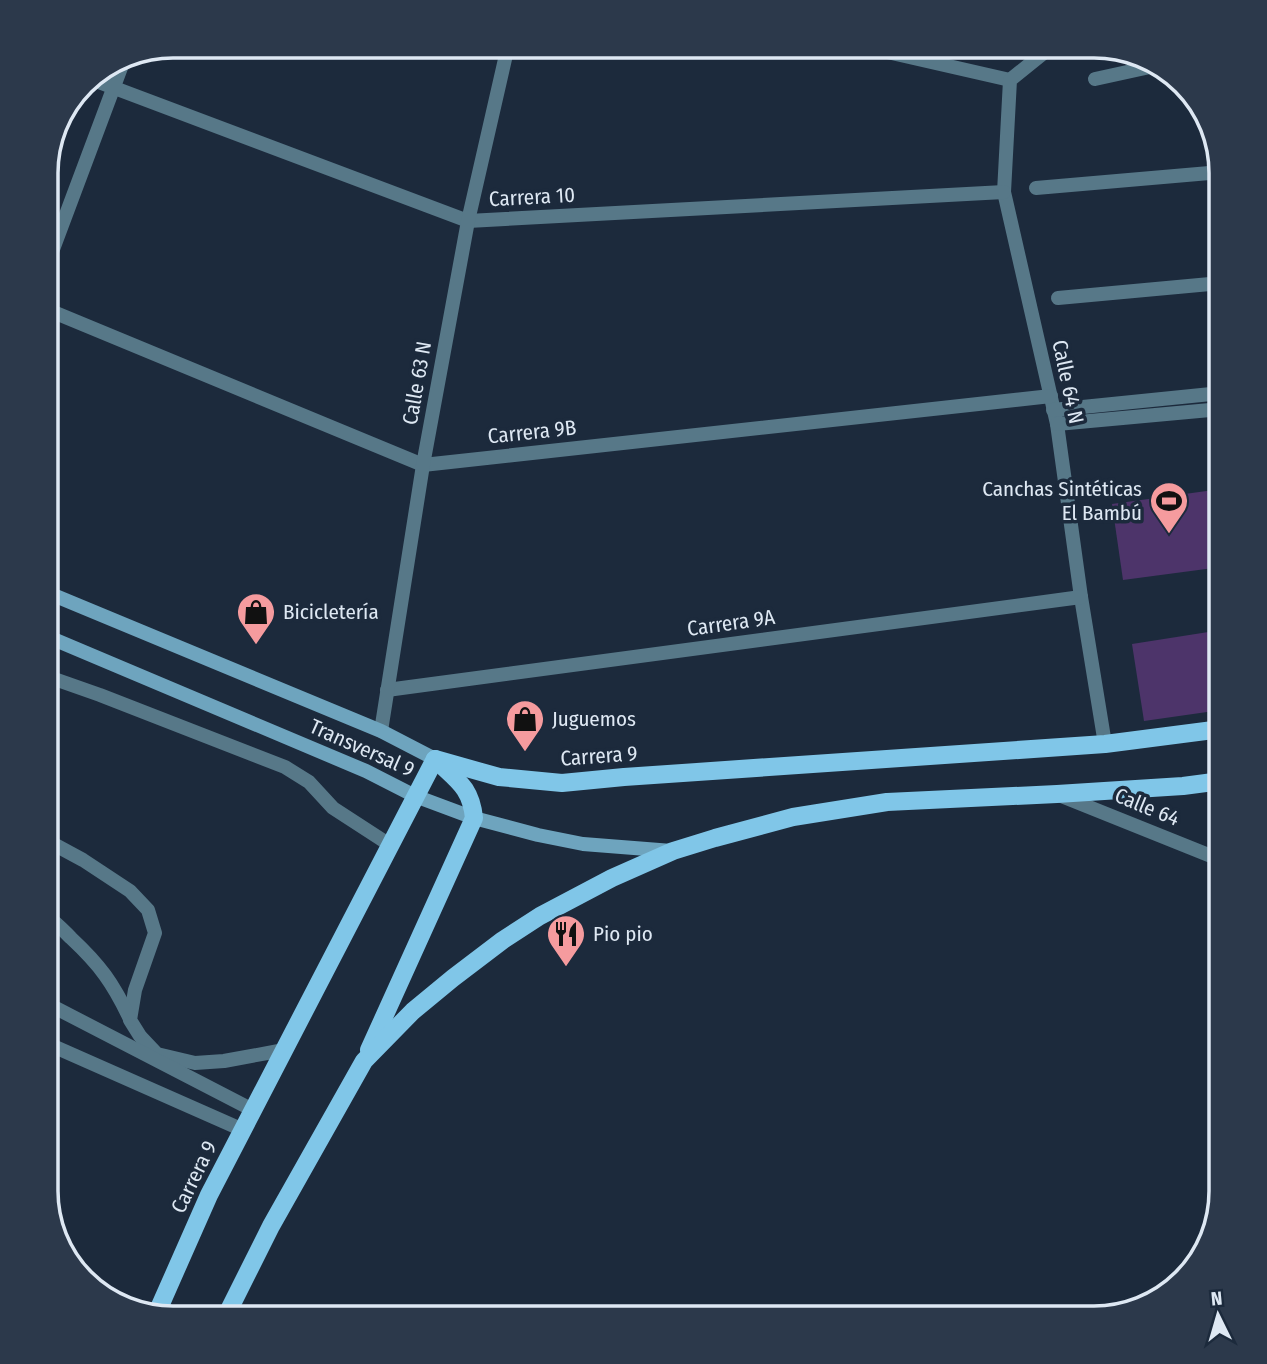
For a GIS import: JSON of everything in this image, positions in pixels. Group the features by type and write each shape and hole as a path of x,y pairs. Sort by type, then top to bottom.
{"main road":[{"name":"Transversal 9","path":"58,597 381,732 435,759"},
{"name":"Transversal 9","path":"58,641 366,771 415,796 474,818 583,844 674,851"},
{"name":"Carrera 9","path":"160,1305 209,1195 435,759 499,777 562,783 1105,744 1209,731"},
{"path":"231,1306 271,1226 364,1061 474,818 472,804 464,786 435,759"},
{"path":"364,1061 413,1011 503,940 540,916 612,878 674,851 793,817 887,802 1057,794 1209,783"}],"street":[{"name":"Calle 63 N","path":"381,732 423,465 468,221 505,58"},
{"path":"913,58 1010,80 1037,58"},
{"path":"1095,79 1142,69"},
{"path":"58,235 119,71"},
{"name":"Calle 64 N","path":"1010,80 1004,192 1054,410 1105,744"},
{"name":"Carrera 10","path":"101,83 468,221 1004,192"},
{"path":"1036,188 1209,173"},
{"path":"1058,299 1209,284"},
{"name":"Carrera 9B","path":"58,314 423,465 1054,410"},
{"path":"1054,410 1209,394"},
{"path":"1054,410 1209,409"},
{"name":"Carrera 9A","path":"387,690 1081,597"},
{"path":"58,680 285,768 309,782 333,808 390,845"},
{"name":"Calle 64","path":"1057,794 1209,855"},
{"path":"58,846 130,891 148,911 155,933 135,990 130,1020"},
{"path":"58,925 99,965 117,991 141,1037 157,1054 195,1063 225,1061 284,1050"},
{"path":"58,1009 253,1110"},
{"path":"58,1048 243,1130"}],"shaded area":[{"name":"Canchas Sintéticas El Bambú","path":"1209,491 1209,569 1123,580 1112,504"},
{"path":"1209,632 1209,712 1144,721 1132,644"}],"place":[{"name":"Canchas Sintéticas El Bambú","path":"1169,535"},
{"name":"Bicicletería","path":"256,646"},
{"name":"Juguemos","path":"525,753"},
{"name":"Pio pio","path":"566,968"}]}
